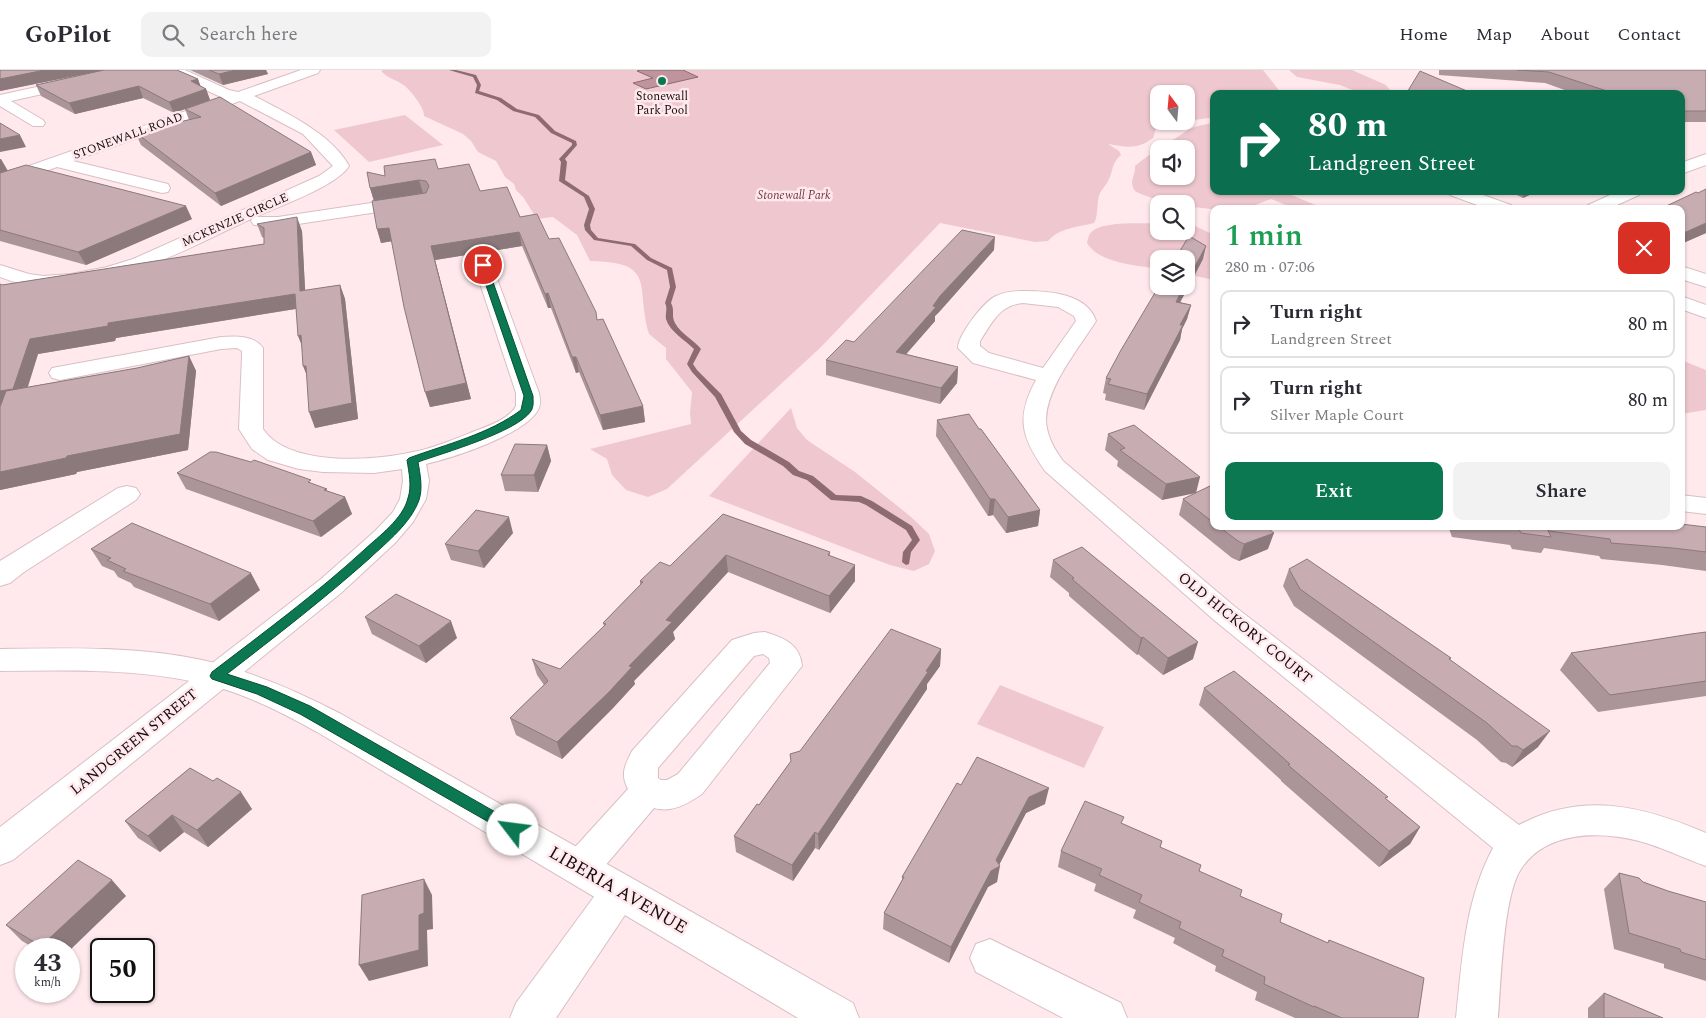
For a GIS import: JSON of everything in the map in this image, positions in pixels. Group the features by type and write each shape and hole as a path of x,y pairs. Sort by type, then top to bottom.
{"street":[{"path":"0,100 132,70"},
{"path":"174,70 225,94 238,96"},
{"name":"STONEWALL ROAD","path":"0,182 313,70"},
{"name":"MCKENZIE CIRCLE","path":"0,271 29,280 46,281 106,273 140,263 325,179 338,171 341,166 308,131 248,98 238,96"},
{"path":"0,100 38,123"},
{"path":"56,162 162,188"},
{"path":"1467,195 1494,205"},
{"path":"1602,205 1624,195"},
{"path":"242,217 267,223 278,222 423,200"},
{"path":"60,373 221,343 246,344 252,348 254,356 251,429 261,445 283,457 302,462 336,466 373,465 413,460 444,451 497,430 526,411 528,405 526,387 483,265"},
{"path":"1685,273 1706,281"},
{"name":"OLD HICKORY COURT","path":"1050,377 981,358 969,348 969,341 996,304 1010,297 1031,296 1067,303 1084,311 1086,321 1050,377 1034,409 1034,420 1042,449 1054,466 1224,613 1517,845"},
{"path":"1685,304 1706,312"},
{"name":"LANDGREEN STREET","path":"5,839 331,586 385,537 404,516 414,499 416,481 413,460"},
{"path":"0,576 14,565 127,494"},
{"path":"1685,503 1706,506"},
{"path":"765,643 775,646 782,651 786,658 786,666 690,784 680,791 669,795 648,791 642,785 639,777 640,769 644,762 744,648 754,644 765,643"},
{"name":"LIBERIA AVENUE","path":"0,660 76,659 141,664 216,676 262,691 305,710 838,1018"},
{"path":"580,868 648,791"},
{"path":"1477,1018 1488,917 1500,871 1517,845 1536,833 1586,820 1609,821 1649,829 1706,850"},
{"path":"531,1018 620,891"},
{"path":"990,958 1106,1018"}],"green space":[{"name":"Stonewall Park","path":"1263,70 1278,90 1210,90 1210,118 1195,120 1195,85 1150,85 1150,130 1156,130 1153,138 1136,146 1126,147 1108,144 1119,151 1121,155 1115,162 1109,179 1100,193 1094,223 1063,231 1048,241 1035,242 940,223 820,348 667,489 648,497 626,490 612,475 607,459 590,449 691,424 692,392 666,359 666,348 649,334 640,280 635,272 626,266 611,262 590,261 577,235 553,217 537,219 523,197 516,190 514,184 505,177 496,161 478,152 471,141 463,134 424,116 424,112 416,98 402,84 381,71"},
{"path":"1289,70 1352,70 1386,85 1390,90 1352,90 1340,85 1297,77"},
{"path":"405,115 443,145 369,162 334,130"},
{"path":"1210,124 1210,195 1292,195 1315,205 1286,205 1271,199 1256,205 1210,205 1210,209 1195,207 1195,195 1150,195 1150,197 1135,191 1132,181 1135,166 1150,155 1150,185 1195,185 1195,140 1172,140 1186,131 1195,130 1195,127"},
{"path":"1150,223 1150,240 1195,240 1195,226 1210,233 1210,279 1195,276 1195,250 1150,250 1150,268 1130,265 1100,255 1087,243 1088,237 1094,230 1108,225"},
{"path":"1685,362 1706,370 1706,410 1685,413"},
{"path":"791,408 797,428 807,440 855,472 910,516 929,534 935,551 929,564 914,571 890,565 709,496"},
{"path":"1000,685 1104,727 1084,768 977,724"}],"shaded area":[{"name":"Stonewall Park Pool","path":"683,70 698,77 646,89 633,83 653,78 637,71"}],"building":[{"path":"0,70 45,70 0,79"},
{"path":"104,70 177,70 198,79 191,81 206,89 169,102 139,86 69,103 36,85"},
{"path":"209,70 236,70 219,74"},
{"path":"1517,70 1706,70 1706,111 1685,111 1685,90 1604,90 1549,72"},
{"path":"1420,71 1465,90 1408,90"},
{"path":"220,97 311,152 215,193 135,132 201,117 185,109"},
{"path":"0,123 20,135 0,139"},
{"path":"435,159 438,169 469,164 480,191 507,187 520,217 537,214 549,239 559,238 596,312 597,320 603,319 643,406 600,415 576,357 572,357 548,293 545,294 519,232 431,246 466,383 425,392 404,307 389,228 377,229 372,201 426,193 429,186 426,181 419,180 370,188 367,172 385,176 384,166"},
{"path":"26,165 186,206 78,252 0,230 0,173"},
{"path":"1706,189 1706,223 1685,232 1685,205 1668,205 1696,192 1698,193"},
{"path":"297,217 300,291 340,285 352,403 309,412 306,366 303,366 301,335 298,336 295,294 108,323 108,326 30,339 13,389 0,391 0,284 264,244 264,228 257,224"},
{"path":"962,230 995,237 940,296 933,306 936,307 896,352 958,367 941,388 826,360 846,340 854,342"},
{"path":"1187,240 1195,240 1206,246 1195,266 1195,250 1180,250"},
{"path":"1154,295 1180,295 1176,302 1191,305 1180,325 1183,325 1147,394 1108,384 1111,379 1106,378"},
{"path":"189,356 180,434 67,456 66,458 0,472 0,407 6,391 137,368"},
{"path":"969,414 1040,510 1008,517 995,499 990,499 937,420"},
{"path":"1134,425 1200,477 1166,484 1120,450 1125,448 1108,434"},
{"path":"515,444 547,445 534,475 501,475"},
{"path":"210,452 251,462 254,460 311,480 308,482 345,497 313,521 177,473"},
{"path":"1210,486 1210,520 1183,499"},
{"path":"476,510 509,517 478,551 445,544"},
{"path":"723,514 830,552 828,555 855,565 829,596 726,555 666,620 672,622 629,666 632,667 557,742 510,718 548,681 532,659 560,669 606,624 603,623 643,582 640,581 660,562 670,566"},
{"path":"132,523 251,573 210,604 123,571 126,569 107,560 111,558 91,549"},
{"path":"1685,524 1706,527 1706,552 1611,543 1610,539 1549,531 1685,530"},
{"path":"1223,530 1270,530 1274,533 1244,544"},
{"path":"1520,530 1548,530 1551,537 1521,533"},
{"path":"1082,547 1198,642 1168,658 1143,637 1141,638 1072,579 1074,578 1053,560"},
{"path":"1307,559 1451,658 1449,659 1550,731 1523,750 1517,746 1512,746 1487,723 1300,589 1289,569"},
{"path":"396,594 451,621 419,646 365,617"},
{"path":"891,629 941,649 926,671 928,672 818,834 815,832 792,865 734,836 791,761 790,754 800,751"},
{"path":"1706,632 1706,681 1610,695 1571,653 1691,634"},
{"path":"1234,671 1388,797 1385,798 1420,827 1389,851 1288,765 1290,764 1204,688"},
{"path":"977,757 1049,788 1029,797 996,860 1000,866 991,871 951,947 884,913 904,877 902,877 957,783 961,785"},
{"path":"190,768 213,781 217,778 241,792 197,830 172,815 148,836 125,821"},
{"path":"1085,801 1124,817 1121,823 1162,841 1160,847 1201,865 1199,871 1242,890 1240,896 1282,914 1280,922 1328,943 1329,940 1424,978 1418,1018 1342,1018 1264,984 1265,977 1222,956 1224,950 1179,928 1181,922 1139,902 1142,895 1099,875 1102,869 1061,851"},
{"path":"78,860 112,880 50,938 28,938 6,925"},
{"path":"1619,873 1639,878 1643,882 1668,891 1706,902 1706,960 1681,952 1680,949 1629,933"},
{"path":"424,879 424,913 419,915 419,950 359,965 362,895"},
{"path":"1604,993 1663,1018 1604,1018"}],"waterway":[{"path":"451,70 475,76 479,85 477,92 499,99 515,110 537,116 553,132 574,142 575,145 562,159 564,162 562,181 586,196 590,203 592,209 587,225 588,230 596,239 633,245 649,259 670,269 673,287 668,303 670,307 670,320 677,331 698,349 690,364 694,371 718,396 738,432 748,442 786,464 796,473 810,478 834,498 861,499 909,528 916,540 907,552 906,562"}],"place":[{"name":"Stonewall Park Pool","path":"662,81"}],"route":[{"path":"483,265 528,396 526,411 509,424 490,433 444,451 413,460 416,481 414,499 404,516 385,537 331,586 216,676 262,691 305,710 513,830"}]}
